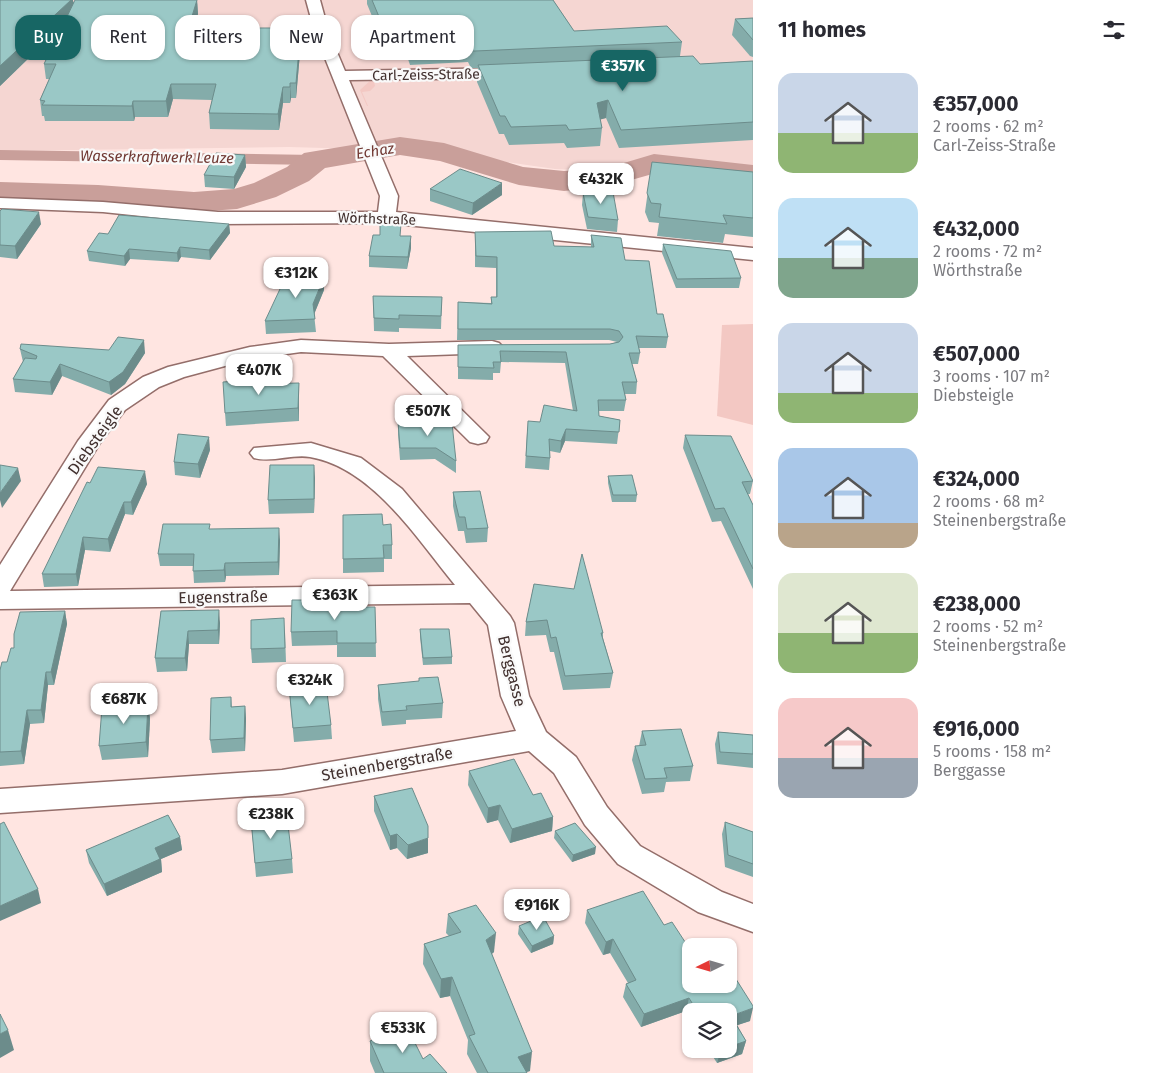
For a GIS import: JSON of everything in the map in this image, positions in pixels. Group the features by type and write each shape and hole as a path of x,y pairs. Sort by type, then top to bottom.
{"street":[{"path":"314,0 322,32 339,76 390,196 386,217"},
{"name":"Carl-Zeiss-Straße","path":"339,76 532,72"},
{"name":"Wörthstraße","path":"0,203 102,207 218,218 386,217 753,254"},
{"name":"Diebsteigle","path":"0,586 90,441 117,405 151,382 176,372 250,352 301,346 389,350 513,347"},
{"path":"389,350 478,437"},
{"name":"Berggasse","path":"262,453 311,450 353,462 393,494 501,623 515,696 534,739 565,765 596,816 629,855 710,902 753,918"},
{"name":"Eugenstraße","path":"0,600 475,594"},
{"name":"Steinenbergstraße","path":"0,801 282,782 534,739"}],"shaded area":[{"path":"0,0 753,0 753,177 555,169 431,151 289,147 0,151"},
{"path":"433,79 374,82 375,86 370,91 362,92 368,106 360,90 371,80"},
{"path":"753,324 753,425 717,416 722,325"}],"building":[{"path":"0,0 71,0 55,15 15,15 15,52 0,66"},
{"path":"75,0 197,0 192,15 175,15 175,60 260,60 260,28 270,28 270,60 298,60 296,83 290,83 290,87 283,87 278,114 209,113 216,84 171,84 166,101 133,101 132,106 42,105 45,101 40,100 56,64 44,64 46,60 81,60 81,15 68,15"},
{"path":"372,0 553,0 574,31 667,26 682,42 474,51 474,15 378,15"},
{"path":"753,18 753,40 735,19"},
{"path":"693,56 700,64 753,61 753,122 621,130 608,100 597,103 602,128 569,130 566,125 511,127 505,116 500,116 478,65"},
{"path":"216,153 245,155 234,177 204,175"},
{"path":"652,162 753,172 753,218 723,215 727,224 659,217 661,204 651,203 647,193"},
{"path":"460,169 502,183 473,203 430,189"},
{"path":"598,190 613,192 618,220 588,217 583,193 597,194"},
{"path":"2,209 39,212 15,246 0,245 0,211"},
{"path":"119,215 229,224 209,250 180,247 177,253 129,249 124,256 87,251 99,233 108,234"},
{"path":"380,224 401,224 400,236 411,236 408,257 369,256 373,235 380,235"},
{"path":"551,231 554,246 594,247 591,235 621,238 625,260 649,261 657,314 663,314 668,337 636,336 640,353 629,353 637,382 622,382 626,400 598,400 599,416 620,420 619,432 566,429 561,441 549,439 550,458 526,456 528,421 540,422 544,405 577,411 566,352 500,351 501,362 493,362 494,368 458,367 458,345 610,344 619,342 623,337 619,331 610,329 458,329 458,302 492,304 491,297 497,297 497,257 476,256 475,232"},
{"path":"663,244 731,251 741,278 677,279"},
{"path":"287,274 324,277 313,304 315,319 265,321"},
{"path":"373,296 442,297 441,316 399,315 399,319 374,318"},
{"path":"118,337 144,340 123,372 109,382 60,364 50,382 13,379 25,358 36,359 37,356 20,349 21,344 109,350"},
{"path":"249,380 249,384 299,383 298,408 225,413 223,382"},
{"path":"424,421 424,424 452,423 456,461 436,448 400,448 398,422"},
{"path":"178,434 209,437 198,464 174,462"},
{"path":"685,435 731,436 753,481 742,482 753,505 753,569 724,508 715,509"},
{"path":"0,465 18,468 0,493"},
{"path":"270,465 314,465 314,499 268,500"},
{"path":"98,467 145,471 131,502 124,502 108,539 83,537 76,574 42,574 87,482 90,483"},
{"path":"632,475 637,495 613,495 608,476"},
{"path":"480,491 488,528 467,529 465,517 459,517 453,492"},
{"path":"382,514 383,525 391,524 392,545 383,545 384,558 343,559 343,515"},
{"path":"163,524 210,524 209,529 279,528 278,562 225,563 224,570 193,571 194,554 158,554"},
{"path":"582,554 603,633 601,633 613,673 565,676 556,637 551,638 547,620 526,622 534,584 574,589"},
{"path":"292,600 316,600 316,607 375,607 376,643 337,643 337,631 291,632"},
{"path":"219,610 218,630 188,631 185,658 155,658 161,611"},
{"path":"65,611 51,672 46,672 41,710 27,710 21,751 0,752 0,670 2,662 7,662 11,648 14,648 14,634 20,612"},
{"path":"284,618 285,648 251,649 251,620"},
{"path":"420,629 449,629 452,657 423,658"},
{"path":"438,677 443,703 406,706 407,710 382,712 378,685 419,681 419,678"},
{"path":"326,684 331,725 293,728 289,687"},
{"path":"231,697 231,707 245,706 244,738 210,740 211,698"},
{"path":"148,704 146,742 99,746 102,707"},
{"path":"681,729 693,766 664,768 667,778 645,779 635,746 646,745 642,731"},
{"path":"718,732 753,735 753,754 720,752"},
{"path":"514,759 533,795 541,793 553,817 512,829 500,805 488,808 469,771"},
{"path":"412,788 428,826 428,838 408,845 397,834 390,836 374,796"},
{"path":"168,815 180,837 155,848 160,859 104,884 86,850"},
{"path":"287,816 292,859 255,863 251,820"},
{"path":"4,822 38,889 0,906 0,824"},
{"path":"725,822 753,832 753,864 728,855"},
{"path":"575,823 596,847 573,855 555,831"},
{"path":"643,891 664,925 672,922 682,938 682,993 737,993 738,982 753,1008 737,1014 737,1003 692,1003 689,998 644,1014 626,984 636,980 613,939 606,942 587,910"},
{"path":"476,905 496,933 486,940 532,1052 518,1057 527,1073 488,1073 469,1036 475,1034 452,977 441,979 424,944 461,932 448,914"},
{"path":"543,916 554,936 532,946 519,926"},
{"path":"0,1014 8,1030 0,1034"},
{"path":"406,1025 423,1059 430,1054 447,1073 384,1073 370,1041"},
{"path":"737,1026 746,1041 737,1044"}],"waterway":[{"name":"Echaz","path":"0,192 98,195 194,202 237,199 265,190 298,174 315,160 400,146 444,152 519,176 564,181 610,177 654,163 753,174"},
{"name":"Wasserkraftwerk Leuze","path":"0,155 315,160"}]}
